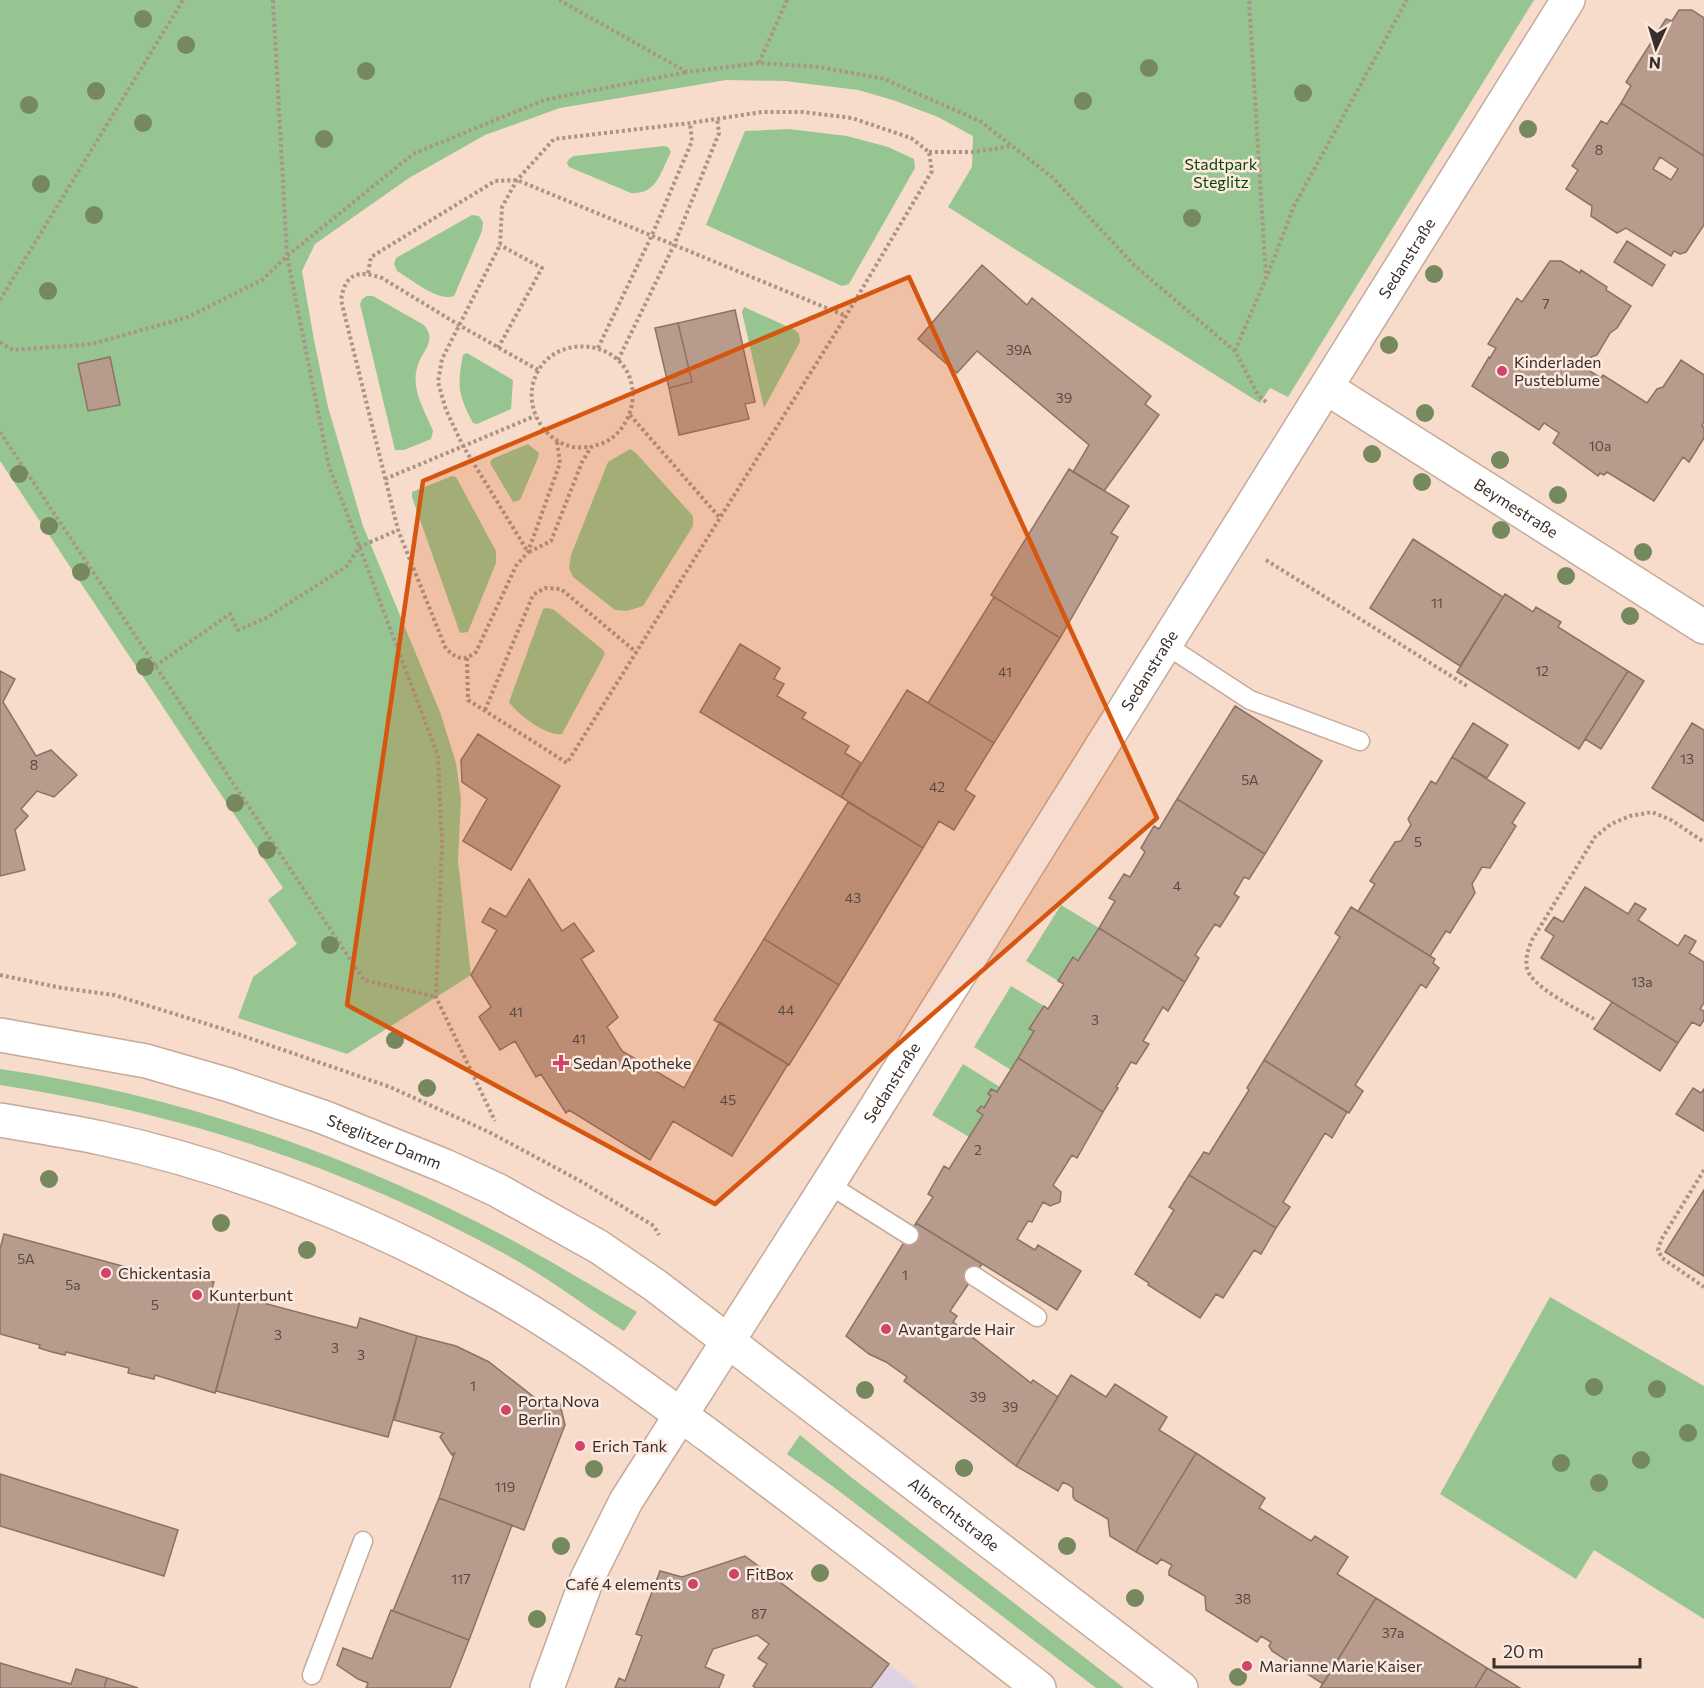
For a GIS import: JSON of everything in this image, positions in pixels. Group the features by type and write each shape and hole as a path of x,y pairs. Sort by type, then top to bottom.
{"main road":[{"name":"Sedanstraße","path":"547,1688 587,1579 626,1501 828,1184 1568,0"},
{"name":"Beymestraße","path":"1327,388 1704,627"},
{"name":"Steglitzer Damm","path":"0,1035 146,1061 229,1085 323,1117 445,1166 497,1190 599,1247 729,1341"},
{"path":"0,1120 102,1138 182,1159 252,1182 333,1212 409,1246 488,1286 593,1350 769,1480 1039,1688"},
{"name":"Albrechtstraße","path":"729,1341 1181,1688"}],"lane":[{"path":"1166,645 1250,700 1360,741"},
{"path":"828,1184 909,1235"},
{"path":"974,1276 1037,1317"},
{"path":"312,1675 363,1541"}],"path":[{"path":"0,300 183,0"},
{"path":"273,0 287,256 329,466 438,756 442,845 436,997 495,1121"},
{"path":"559,0 687,72"},
{"path":"759,63 787,0"},
{"path":"1249,0 1266,278"},
{"path":"1235,351 1294,206 1407,0"},
{"path":"0,342 13,350 92,344 188,317 262,280 287,256 413,154 544,100 687,72 759,63 819,67 884,79 980,121 1052,177 1134,265 1235,351 1258,395 1266,402"},
{"path":"528,552 463,446 446,410 438,382 442,358 501,245 502,207 517,180 554,139 762,112 803,112 852,118 911,138 929,152 973,152 1012,146"},
{"path":"618,360 674,245 719,133 717,118"},
{"path":"598,348 652,235 692,141 690,123"},
{"path":"467,658 468,700 567,763 846,316 932,171 929,152"},
{"path":"368,273 371,258 495,181 517,180 846,316"},
{"path":"498,348 542,268 501,245"},
{"path":"538,370 382,278 368,273 354,275 343,285 341,300 398,530 446,649 456,657 467,658 476,652 516,566 528,552 560,463 557,441"},
{"path":"579,345 598,348 618,360 631,381 633,398 630,415 621,430 608,441 591,447 574,447 557,441 544,430 535,416 531,400 538,370 550,357 564,349 579,345"},
{"path":"630,415 720,518"},
{"path":"385,479 535,416"},
{"path":"0,432 364,980 436,997"},
{"path":"528,552 551,541 582,462 591,447"},
{"path":"155,666 230,614 238,630 266,618 347,566 359,547 398,530"},
{"path":"1265,560 1467,686"},
{"path":"485,710 533,595 545,588 561,589 636,652"},
{"path":"1593,1019 1536,983 1527,971 1526,955 1532,940 1595,837 1611,824 1630,816 1652,812 1671,820 1704,842"},
{"path":"1704,1170 1661,1240 1658,1250 1662,1258 1704,1287"}],"highlighted area":[{"path":"909,277 1157,818 715,1204 347,1005 423,481"}],"shaded area":[{"path":"889,1664 918,1688 871,1688"}],"green space":[{"name":"Stadtpark Steglitz","path":"0,0 1534,0 1288,397 1270,388 1260,403 948,207 972,167 973,136 938,117 858,90 785,81 726,80 560,108 485,135 409,178 315,244 302,271 328,407 363,526 440,712 456,763 461,798 458,861 471,975 347,1054 238,1018 253,977 297,944 268,900 283,888 0,461"},
{"path":"789,129 847,136 888,147 914,159 915,168 849,284 842,286 706,225 745,131"},
{"path":"668,147 671,152 661,174 652,186 640,193 631,193 569,167 567,163 574,156"},
{"path":"472,215 479,216 483,222 482,231 454,296 440,296 433,293 397,271 394,264 396,258"},
{"path":"367,296 373,296 424,325 428,331 429,342 417,368 416,384 433,431 431,439 404,450 395,450 360,304"},
{"path":"744,307 795,330 799,334 800,342 764,408 742,312"},
{"path":"467,353 513,380 511,409 477,424 473,423 468,413 460,390 463,355"},
{"path":"528,444 539,453 538,458 520,500 513,502 490,463 492,459"},
{"path":"630,449 693,516 693,526 643,606 627,611 615,610 573,577 569,568 571,555 608,462"},
{"path":"452,476 456,477 496,551 496,563 468,632 460,633 412,497 412,492"},
{"path":"543,609 553,609 605,654 562,734 549,732 533,724 509,702"},
{"path":"1061,905 1099,928 1078,961 1073,958 1058,981 1026,961"},
{"path":"1011,986 1044,1006 1030,1028 1034,1031 1011,1070 974,1047"},
{"path":"963,1064 1000,1087 997,1092 991,1089 988,1094 991,1096 984,1108 980,1106 977,1111 983,1115 969,1137 932,1115"},
{"path":"0,1069 124,1092 246,1126 305,1147 364,1170 479,1223 637,1312 624,1331 514,1259 392,1198 329,1172 200,1128 134,1111 0,1085"},
{"path":"1550,1297 1704,1386 1704,1619 1594,1550 1576,1579 1440,1494"},
{"path":"800,1435 1124,1688 1096,1688 835,1488 787,1454"}],"building":[{"path":"1679,10 1692,10 1704,18 1704,156 1621,103 1631,86 1626,82 1666,19 1672,21"},
{"path":"1621,103 1704,156 1704,225 1686,252 1680,254 1674,251 1671,256 1626,228 1617,233 1591,216 1592,206 1566,189 1578,170 1572,166 1601,121 1607,124","holes":["1660,157 1678,169 1671,180 1653,169"]},
{"path":"1627,241 1665,265 1652,286 1614,262"},
{"path":"1550,261 1561,261 1580,273 1581,270 1631,306 1617,328 1610,333 1597,355 1591,357 1585,368 1601,378 1603,375 1647,403 1657,389 1663,387 1681,360 1704,375 1704,422 1702,426 1704,427 1704,438 1689,462 1683,457 1654,501 1607,472 1604,475 1600,473 1598,476 1553,443 1559,433 1544,423 1539,430 1472,386 1496,348 1488,344 1517,298 1522,302"},
{"path":"982,265 1027,305 1032,298 1151,396 1145,404 1159,415 1104,491 1073,472 1089,445 977,351 957,373 918,339"},
{"path":"735,310 755,402 745,404 749,419 679,435 669,388 692,382 678,323"},
{"path":"678,323 692,382 669,388 655,328"},
{"path":"110,357 120,405 88,411 78,364"},
{"path":"1069,469 1129,506 1111,533 1118,537 1060,638 991,595"},
{"path":"1413,539 1503,597 1460,666 1370,608"},
{"path":"1505,594 1533,612 1536,607 1561,622 1558,627 1628,671 1579,749 1457,672"},
{"path":"994,597 1060,638 994,743 928,703"},
{"path":"740,644 780,668 774,679 784,684 777,696 806,713 802,718 849,746 845,753 861,763 841,797 700,712"},
{"path":"0,671 15,679 3,702 36,756 51,750 77,775 54,797 37,791 21,809 28,816 15,830 25,870 0,876"},
{"path":"1628,671 1644,681 1601,749 1585,739"},
{"path":"907,690 994,743 965,790 975,796 954,830 939,821 923,848 841,797"},
{"path":"1235,706 1322,761 1265,854 1177,799"},
{"path":"1473,723 1508,745 1487,778 1452,757"},
{"path":"1692,723 1704,730 1704,821 1652,788"},
{"path":"478,734 560,786 511,870 463,841 487,799 462,782 461,760"},
{"path":"1452,757 1525,803 1512,823 1516,826 1490,868 1482,867 1472,884 1475,893 1450,933 1446,931 1430,956 1358,911 1375,884 1370,881 1395,842 1401,841 1411,825 1408,819 1431,781 1436,784"},
{"path":"1177,799 1265,854 1249,879 1244,877 1234,894 1239,897 1220,927 1215,924 1195,955 1199,958 1185,982 1099,928 1115,901 1109,898 1124,874 1130,877 1145,852 1141,848 1154,826 1159,829"},
{"path":"848,802 923,848 839,985 764,939"},
{"path":"529,879 562,931 574,923 594,951 581,959 618,1017 607,1027 622,1051 684,1088 720,1022 788,1064 732,1156 673,1121 650,1160 569,1110 566,1113 541,1074 536,1077 515,1041 500,1050 479,1017 491,1007 471,975 497,930 482,922 490,908 506,917"},
{"path":"1585,887 1628,914 1635,903 1646,909 1638,920 1678,946 1685,935 1696,941 1689,953 1704,962 1704,1003 1700,1009 1704,1011 1704,1020 1700,1026 1692,1022 1678,1043 1541,958 1554,936 1545,930 1554,917 1563,922"},
{"path":"1351,907 1435,959 1433,963 1439,968 1426,988 1421,984 1355,1085 1363,1091 1349,1113 1264,1060 1340,937 1335,933"},
{"path":"1099,928 1185,982 1168,1011 1163,1007 1143,1041 1149,1044 1136,1064 1131,1062 1103,1112 1018,1058 1034,1031 1029,1029 1044,1006 1048,1009 1064,984 1058,981 1073,957 1078,961"},
{"path":"764,939 839,985 789,1065 714,1020"},
{"path":"1612,1002 1678,1043 1660,1071 1594,1029"},
{"path":"1018,1058 1103,1112 1077,1158 1072,1155 1053,1185 1061,1192 1060,1202 1050,1206 1043,1202 1032,1222 1028,1221 1017,1239 1035,1250 1038,1245 1081,1271 1057,1310 916,1223 933,1197 928,1194 944,1166 949,1169 983,1115 977,1111 981,1106 984,1108 991,1096 988,1094 991,1089 997,1092"},
{"path":"1264,1060 1347,1112 1332,1138 1325,1133 1283,1202 1290,1207 1276,1228 1189,1175 1204,1152 1209,1154 1249,1090 1247,1088"},
{"path":"1693,1088 1701,1093 1704,1089 1704,1131 1676,1114"},
{"path":"1189,1175 1276,1228 1261,1254 1254,1250 1223,1298 1216,1294 1200,1318 1148,1285 1149,1283 1135,1274 1174,1210 1169,1207"},
{"path":"1704,1190 1704,1276 1665,1252"},
{"path":"916,1223 982,1264 950,1311 957,1316 953,1322 1031,1383 1033,1380 1058,1397 1016,1466 904,1381 907,1377 886,1362 869,1354 846,1336"},
{"path":"4,1234 174,1280 176,1273 214,1282 212,1289 241,1297 215,1393 155,1375 154,1379 128,1373 129,1368 66,1352 65,1355 52,1352 39,1348 40,1345 0,1334 0,1249"},
{"path":"241,1297 357,1328 360,1318 417,1336 388,1437 216,1391"},
{"path":"417,1336 456,1346 489,1362 548,1408 560,1404 565,1425 524,1530 439,1498 455,1452 452,1455 440,1437 443,1433 394,1420"},
{"path":"1071,1375 1106,1397 1115,1384 1167,1417 1159,1430 1196,1453 1136,1552 1110,1536 1108,1519 1075,1500 1073,1488 1069,1485 1063,1482 1058,1491 1016,1466"},
{"path":"1196,1453 1265,1498 1259,1508 1311,1541 1315,1536 1348,1557 1337,1574 1376,1598 1323,1684 1272,1651 1269,1646 1271,1642 1261,1636 1257,1642 1206,1610 1205,1596 1169,1575 1172,1565 1161,1559 1157,1564 1136,1552"},
{"path":"0,1474 178,1530 164,1576 0,1526"},
{"path":"439,1498 512,1525 469,1640 393,1611"},
{"path":"745,1556 889,1664 871,1688 755,1688 753,1686 767,1664 758,1658 769,1644 757,1635 713,1649 705,1667 724,1675 719,1688 615,1688 619,1678 625,1681 642,1636 636,1634 660,1571 682,1577"},
{"path":"1376,1598 1487,1668 1475,1688 1320,1688"},
{"path":"391,1610 469,1640 450,1688 366,1688 368,1683 337,1665 343,1648 372,1659"},
{"path":"0,1663 71,1684 76,1669 107,1678 104,1688 0,1688"},
{"path":"1487,1668 1520,1688 1475,1688"},
{"path":"107,1678 138,1688 104,1688"}],"place":[{"name":"Kinderladen Pusteblume","path":"1502,371"},
{"name":"Sedan Apotheke","path":"561,1063"},
{"name":"Chickentasia","path":"106,1273"},
{"name":"Kunterbunt","path":"197,1295"},
{"name":"Avantgarde Hair","path":"886,1329"},
{"name":"Porta Nova Berlin","path":"506,1410"},
{"name":"Erich Tank","path":"580,1446"},
{"name":"FitBox","path":"734,1574"},
{"name":"Café 4 elements","path":"693,1584"},
{"name":"Marianne Marie Kaiser","path":"1247,1666"}]}
